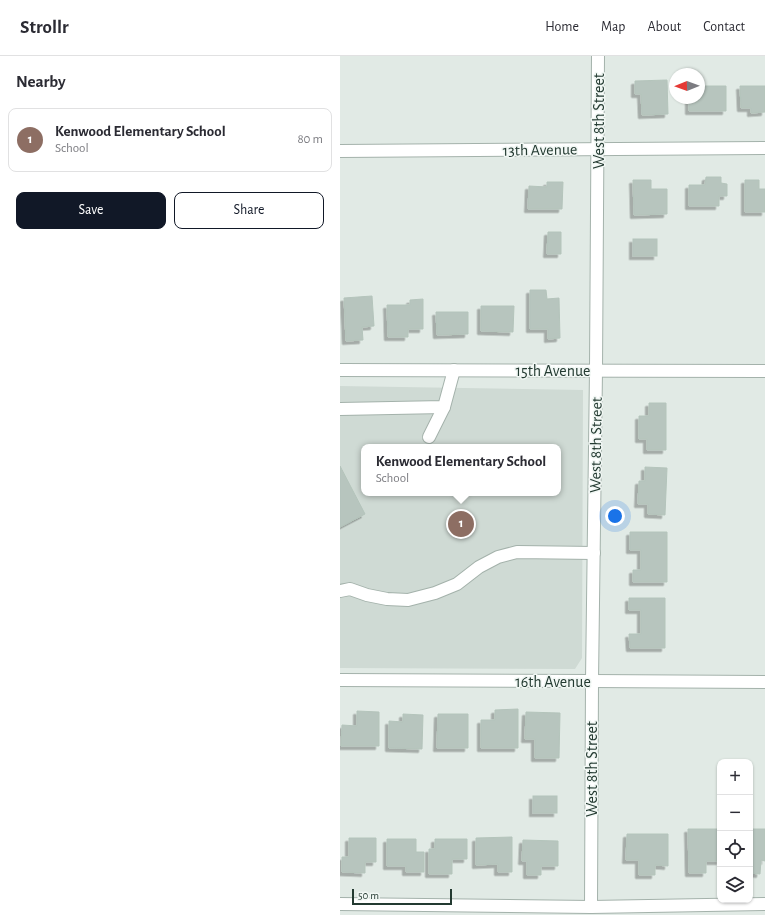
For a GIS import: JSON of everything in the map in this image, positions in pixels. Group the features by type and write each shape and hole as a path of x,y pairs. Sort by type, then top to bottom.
{"street":[{"name":"West 8th Street","path":"591,907 598,56"},
{"name":"13th Avenue","path":"340,151 765,148"},
{"name":"15th Avenue","path":"340,370 765,371"},
{"path":"429,437 444,406 454,370"},
{"path":"340,409 444,406"},
{"path":"340,591 350,589 367,595 387,599 408,600 435,593 457,584 479,567 498,557 517,552 594,553"},
{"name":"16th Avenue","path":"340,680 765,682"},
{"path":"340,904 591,907 765,904"}],"shaded area":[{"path":"340,386 583,390 582,658 575,669 340,668"}],"building":[{"path":"667,80 668,114 642,115 641,94 635,94 635,81"},
{"path":"705,86 726,86 726,111 689,111 689,104 705,104"},
{"path":"740,86 765,86 765,112 751,113 751,108 741,108"},
{"path":"706,177 721,177 721,183 727,184 727,196 719,196 719,206 689,206 689,185 705,185"},
{"path":"633,180 651,180 651,189 667,189 667,214 634,215"},
{"path":"745,180 759,180 759,189 765,189 765,212 745,212"},
{"path":"547,182 563,182 562,209 528,209 529,186 547,187"},
{"path":"548,232 561,232 561,254 547,254"},
{"path":"633,239 657,239 657,256 633,256"},
{"path":"530,290 546,290 547,299 559,298 560,338 548,339 548,329 530,329"},
{"path":"372,296 374,326 362,327 363,340 346,341 344,298"},
{"path":"423,299 423,329 408,329 408,337 388,337 387,305 410,305 410,300"},
{"path":"481,306 514,306 513,332 481,331"},
{"path":"436,312 468,312 468,334 437,335"},
{"path":"649,403 666,403 666,450 647,450 647,439 639,439 639,416 649,416"},
{"path":"340,466 365,514 340,527"},
{"path":"645,467 667,468 665,515 648,514 648,504 638,504 639,481 645,481"},
{"path":"630,532 667,532 667,582 633,582 633,570 641,570 641,550 630,550"},
{"path":"629,598 665,598 665,648 630,648 629,634 641,634 641,610 629,610"},
{"path":"518,709 518,748 481,748 481,720 495,720 495,710"},
{"path":"357,711 379,712 379,746 341,746 342,725 357,726"},
{"path":"526,712 560,713 559,758 535,758 535,739 525,739"},
{"path":"403,714 423,715 422,749 389,748 389,721 403,722"},
{"path":"438,714 468,714 468,748 437,748"},
{"path":"533,796 557,796 557,813 533,813"},
{"path":"688,829 717,829 717,861 706,861 706,873 689,873"},
{"path":"753,829 765,829 765,861 761,860 760,874 753,873"},
{"path":"627,834 668,834 668,866 655,865 655,875 639,875 639,860 626,860"},
{"path":"512,837 512,872 498,872 498,864 476,865 476,838"},
{"path":"349,838 376,838 376,862 365,862 365,873 342,872 342,857 349,857"},
{"path":"387,839 416,839 416,852 424,852 424,872 406,872 406,866 387,866"},
{"path":"435,839 467,839 467,859 452,859 452,874 429,874 429,849 435,849"},
{"path":"523,840 558,841 558,866 541,866 541,875 527,875 527,861 522,861"}],"place":[{"name":"Kenwood Elementary School","path":"461,524"}]}
